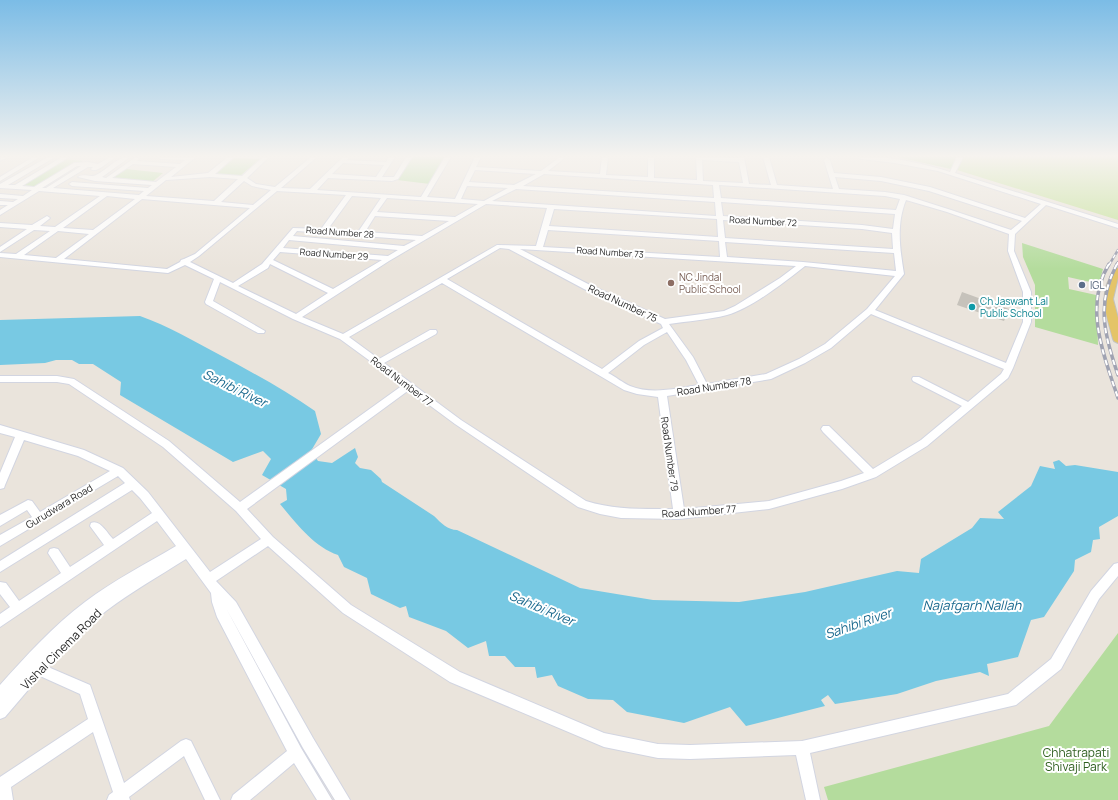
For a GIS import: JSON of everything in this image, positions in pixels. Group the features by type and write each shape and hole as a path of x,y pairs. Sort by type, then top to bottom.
{"main road":[{"path":"1118,271 1112,280 1108,299 1118,339"}],"street":[{"path":"2,211 30,194"},
{"path":"98,194 250,206"},
{"path":"57,261 143,194"},
{"path":"216,204 226,194"},
{"path":"183,261 266,194"},
{"path":"0,255 168,271 183,261 197,255 268,194"},
{"path":"323,231 350,194"},
{"name":"Road Number 72","path":"356,194 719,219 862,227 894,232"},
{"path":"423,199 426,194"},
{"path":"457,201 460,194"},
{"path":"296,317 404,248 483,203 502,194"},
{"path":"631,194 898,212"},
{"path":"717,194 724,260"},
{"path":"887,194 904,197 1012,233 1044,203"},
{"path":"947,194 1026,220"},
{"path":"1016,194 1118,226"},
{"path":"1025,194 1118,223"},
{"path":"17,257 105,195"},
{"path":"0,196 25,198"},
{"path":"360,234 385,196"},
{"path":"900,274 894,232 897,211 904,197"},
{"path":"0,203 15,204"},
{"path":"539,248 551,207"},
{"path":"373,214 455,219"},
{"path":"0,250 47,218"},
{"path":"0,225 94,232"},
{"path":"545,228 897,251"},
{"name":"Road Number 28","path":"234,285 265,266 295,229 422,238"},
{"name":"Road Number 77","path":"183,261 296,317 343,337 458,422 582,504 600,510 621,513 678,514 769,505 842,485 872,474 924,444 1005,376 1027,322 1027,292 1011,251 1012,233"},
{"path":"288,238 404,248"},
{"name":"Road Number 73","path":"343,337 497,247 509,246 803,264 900,274"},
{"name":"Road Number 75","path":"509,246 666,326 725,313 738,308 778,283 803,264"},
{"name":"Road Number 29","path":"278,250 389,258"},
{"path":"270,261 333,292"},
{"name":"Road Number 78","path":"441,279 627,388 637,391 662,394 768,377 802,361 828,346 870,311 900,274"},
{"path":"218,278 209,302 261,331"},
{"path":"870,311 1009,368"},
{"path":"603,374 666,326 673,333 690,359 704,387"},
{"path":"378,363 433,332"},
{"path":"0,379 36,378 71,381 166,444 240,508 269,540 347,609 455,677 604,740 658,751 730,752 802,748 1011,700 1056,664 1096,595 1118,568"},
{"path":"916,379 969,406"},
{"path":"240,508 408,386"},
{"name":"Road Number 79","path":"662,394 678,514"},
{"path":"0,429 81,453 119,471 144,495 217,591 232,606 343,800"},
{"path":"826,430 872,474"},
{"path":"0,485 21,435"},
{"name":"Gurudwara Road","path":"0,541 119,471"},
{"path":"0,567 132,484"},
{"path":"0,521 28,504 39,518"},
{"path":"0,621 159,514"},
{"path":"95,526 112,546"},
{"path":"209,579 269,540"},
{"name":"Vishal Cinema Road","path":"0,695 116,596 186,550"},
{"path":"54,553 69,575"},
{"path":"2,587 18,609"},
{"path":"217,591 220,612 296,753 325,800"},
{"path":"33,667 85,690 119,798 186,746 213,800"},
{"name":"Vishal Cinema Road","path":"0,712 33,667"},
{"path":"6,800 3,784 96,722"},
{"path":"802,748 813,800"},
{"path":"238,800 296,753"}],"green space":[{"path":"1035,194 1118,194 1118,220"},
{"path":"1022,243 1103,269 1099,284 1068,277 1069,289 1096,295 1098,345 1035,327 1035,285 1023,257"},
{"name":"Chhatrapati Shivaji Park","path":"1118,633 1118,800 828,800 824,787 1049,726"}],"water":[{"name":"Najafgarh Nallah","path":"140,316 191,339 257,375 315,411 321,434 311,451 318,461 332,463 355,448 358,457 355,463 360,468 371,470 381,479 382,482 434,516 442,524 580,588 653,600 739,602 805,592 897,571 919,573 921,559 972,528 980,518 1004,519 998,512 1031,486 1040,466 1055,469 1053,462 1059,460 1066,466 1075,465 1118,472 1118,516 1099,527 1100,539 1093,540 1091,552 1075,560 1074,571 1044,617 1031,620 1018,657 987,664 989,676 980,672 936,681 897,694 835,704 828,695 821,700 825,706 746,726 730,707 684,723 627,712 613,700 588,699 558,686 552,675 537,678 535,667 515,667 505,656 489,656 486,641 468,648 446,631 409,617 406,606 400,608 371,594 367,578 344,567 338,555 321,546 306,534 280,504 287,500 286,489 262,475 271,459 263,451 233,462 120,395 121,382 93,364 79,364 72,360 56,360 45,363 0,365 0,320"}],"building":[{"name":"Ch Jaswant Lal Public School","path":"962,292 1009,309 1004,321 957,305"}],"railway":[{"path":"1109,265 1118,250"},
{"path":"1109,264 1101,280 1097,297 1098,331 1118,398"},
{"path":"1117,264 1106,292 1104,319 1109,346 1118,375"}],"place":[{"name":"NC Jindal Public School","path":"671,283"},
{"name":"IGL","path":"1082,285"},
{"name":"Ch Jaswant Lal Public School","path":"972,307"}],"water label":[{"name":"Sahibi River","path":"235,388"},
{"name":"Sahibi River","path":"542,608"},
{"name":"Sahibi River","path":"858,623"}]}
